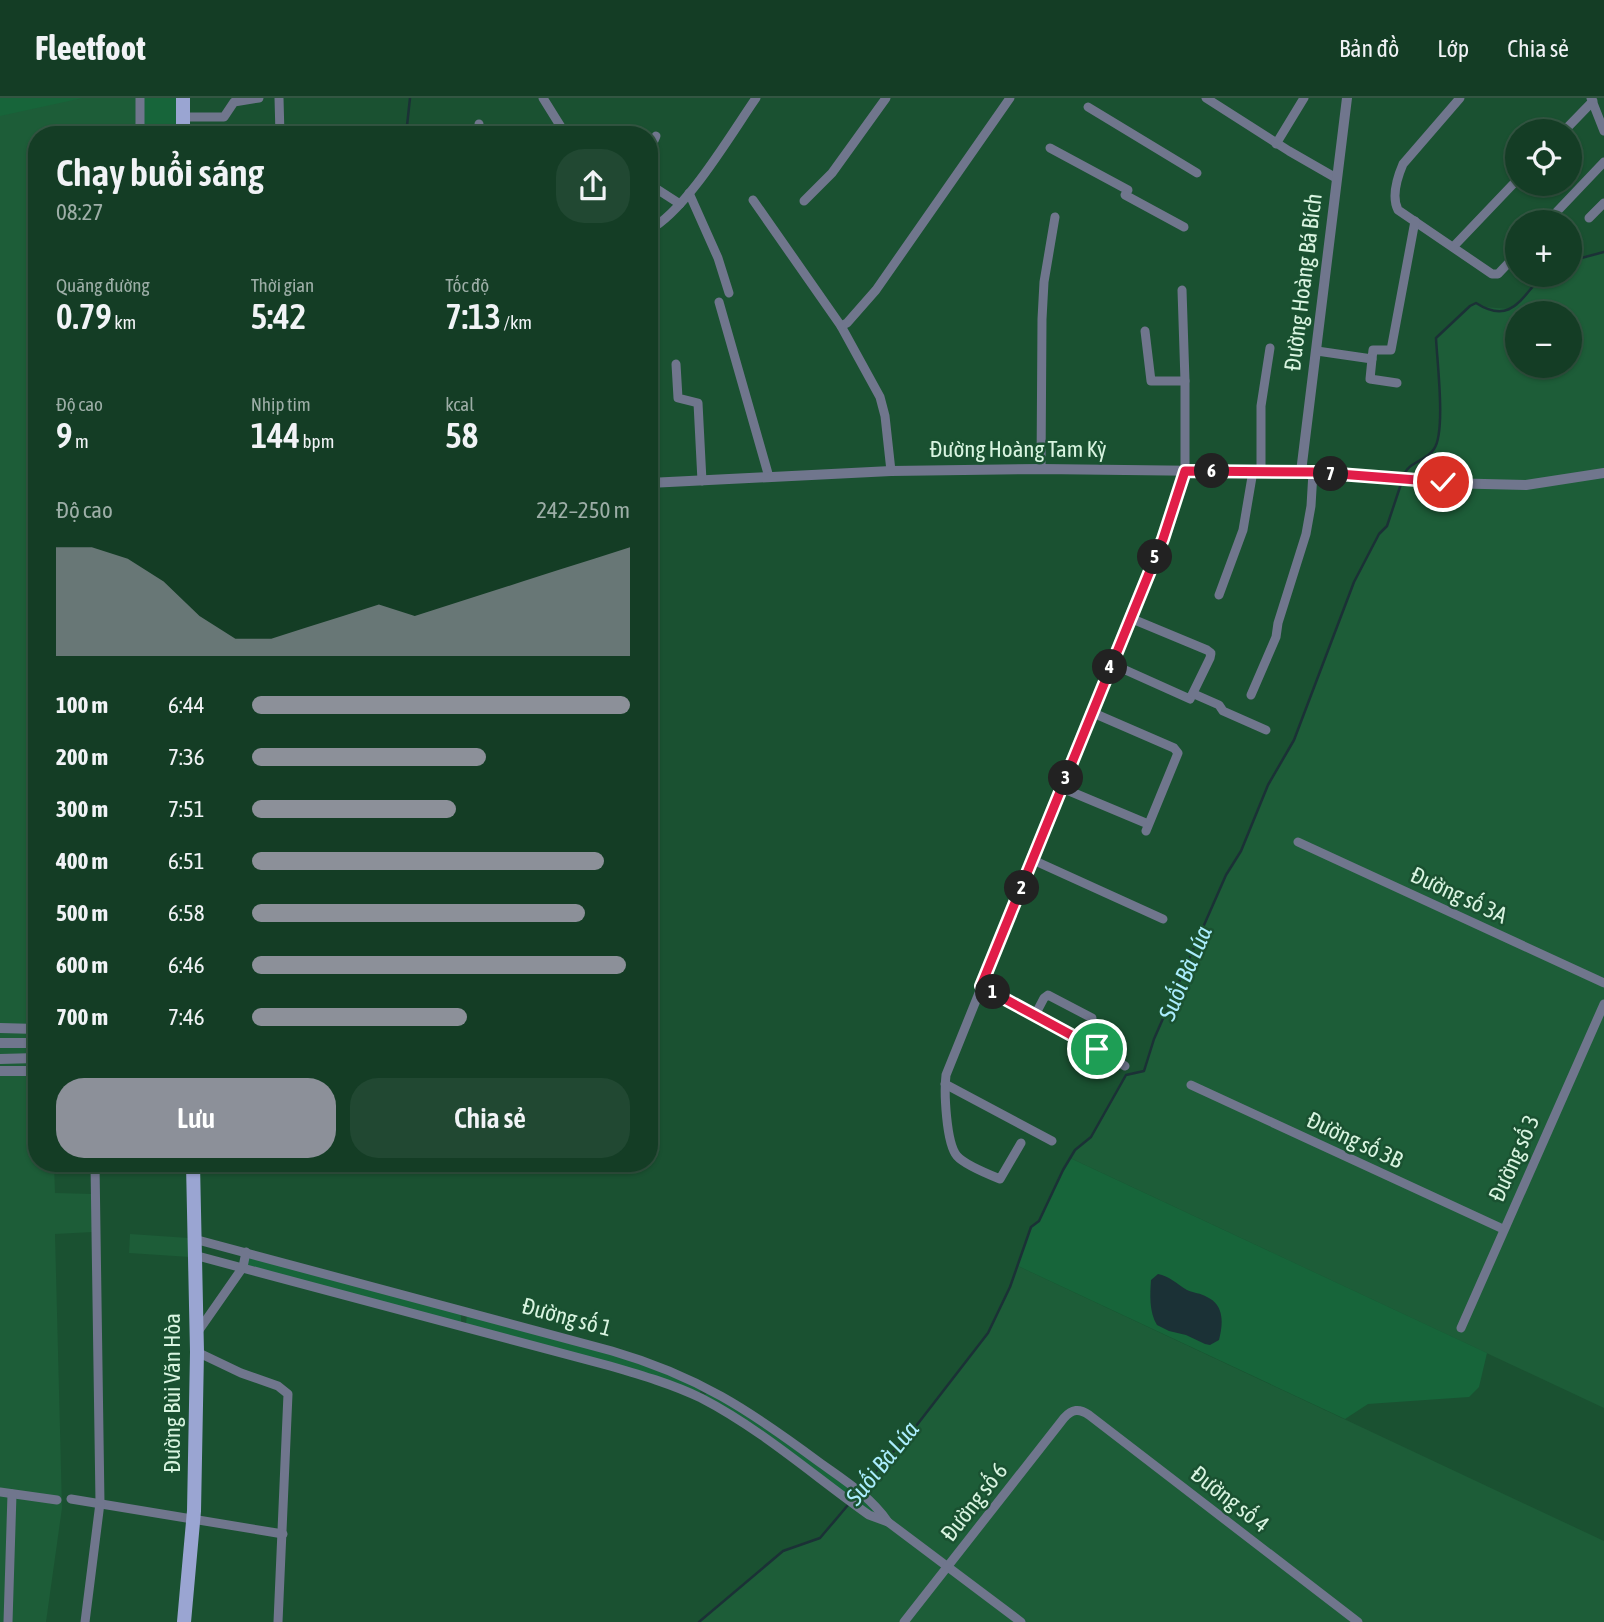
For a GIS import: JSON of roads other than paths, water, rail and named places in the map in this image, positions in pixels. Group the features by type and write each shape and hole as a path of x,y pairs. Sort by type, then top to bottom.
{"main road":[{"path":"183,98 183,126"},
{"name":"Đường Bùi Văn Hòa","path":"184,1622 194,1520 197,1352 193,1172"}],"street":[{"path":"140,98 140,126"},
{"path":"183,117 224,117 234,102 259,98"},
{"path":"279,98 280,126"},
{"path":"544,98 561,126"},
{"path":"658,222 689,193 756,98"},
{"path":"804,201 832,173 886,98"},
{"path":"841,326 847,323 876,290 1010,98"},
{"path":"1206,98 1276,144 1336,178"},
{"path":"1276,144 1304,98"},
{"name":"Đường Hoàng Bá Bích","path":"1307,472 1317,351 1336,178 1348,98"},
{"path":"1460,98 1404,164 1398,175 1395,205 1398,210 1487,271 1498,274 1505,267"},
{"path":"1574,119 1592,99 1604,131"},
{"path":"1088,107 1197,173"},
{"path":"1050,148 1184,227"},
{"path":"1558,210 1604,162"},
{"path":"658,190 680,204"},
{"path":"689,193 718,258 729,293"},
{"path":"1454,246 1505,193"},
{"path":"753,200 841,326 880,397 886,416 891,471"},
{"path":"1589,218 1604,203"},
{"path":"1041,469 1044,282 1055,217"},
{"path":"1397,383 1370,379 1372,359 1373,351 1391,350 1393,346 1415,221"},
{"path":"1021,1143 1000,1179 958,1157 947,1115 945,1084 950,1063 1163,539 1185,471 1182,290"},
{"path":"719,302 769,477"},
{"path":"1145,331 1151,381 1185,381"},
{"path":"1219,595 1243,530 1258,471 1261,406 1270,348"},
{"path":"1317,351 1372,359"},
{"path":"676,364 678,398 698,403 702,481"},
{"name":"Đường Hoàng Tam Kỳ","path":"658,483 891,471 1041,469 1307,472 1526,485 1604,473"},
{"path":"1251,695 1276,637 1278,622 1306,534 1311,506 1307,472"},
{"path":"1112,664 1189,699 1194,694 1210,652 1130,618"},
{"path":"1194,694 1266,730"},
{"path":"1062,788 1147,827 1178,753 1174,748 1091,712"},
{"name":"Đường số 3A","path":"1298,842 1604,983"},
{"path":"1033,860 1163,919"},
{"path":"981,986 1125,1066"},
{"path":"1035,1015 1048,995 1092,1018"},
{"name":"Đường số 3","path":"1461,1328 1604,1004"},
{"path":"0,1028 28,1028"},
{"path":"0,1044 28,1043"},
{"path":"0,1059 28,1058"},
{"path":"0,1071 28,1071"},
{"path":"945,1084 1052,1141"},
{"name":"Đường số 3B","path":"1191,1085 1503,1229"},
{"path":"85,1622 100,1503 95,1172"},
{"name":"Đường số 1","path":"194,1239 649,1362 706,1386 748,1411 849,1483 867,1497 888,1522 1021,1622"},
{"path":"196,1334 243,1267 246,1252"},
{"name":"Đường số 1","path":"194,1255 644,1376 700,1398 747,1426 869,1515 888,1522"},
{"path":"463,1326 464,1311"},
{"path":"197,1352 241,1373 278,1386 288,1394 278,1622"},
{"path":"700,1398 706,1386"},
{"name":"Đường số 6","path":"904,1622 1066,1415 1076,1409"},
{"name":"Đường số 4","path":"1076,1409 1089,1415 1358,1622"},
{"path":"0,1492 57,1500"},
{"path":"8,1622 12,1494"},
{"path":"71,1499 283,1534"}],"water":[{"path":"1158,1274 1187,1290 1205,1296 1217,1305 1222,1322 1219,1340 1210,1345 1205,1344 1157,1325 1151,1309 1150,1291 1151,1280"}],"waterway":[{"path":"407,126 410,98"},
{"name":"Suối Bà Lúa","path":"1582,258 1604,252"},
{"name":"Suối Bà Lúa","path":"1403,478 1408,468 1431,453 1438,440 1440,412 1436,338 1470,306 1476,303 1488,309 1507,310 1515,306 1532,287"},
{"name":"Suối Bà Lúa","path":"861,1488 913,1430 988,1333 1010,1287 1031,1227 1039,1221 1063,1170 1075,1150 1091,1137 1126,1075 1144,1071 1154,1039 1226,875 1241,851 1268,785 1294,740 1354,582 1379,534 1387,526 1401,484"},
{"name":"Suối Bà Lúa","path":"699,1622 783,1551 820,1538 848,1505"}]}
